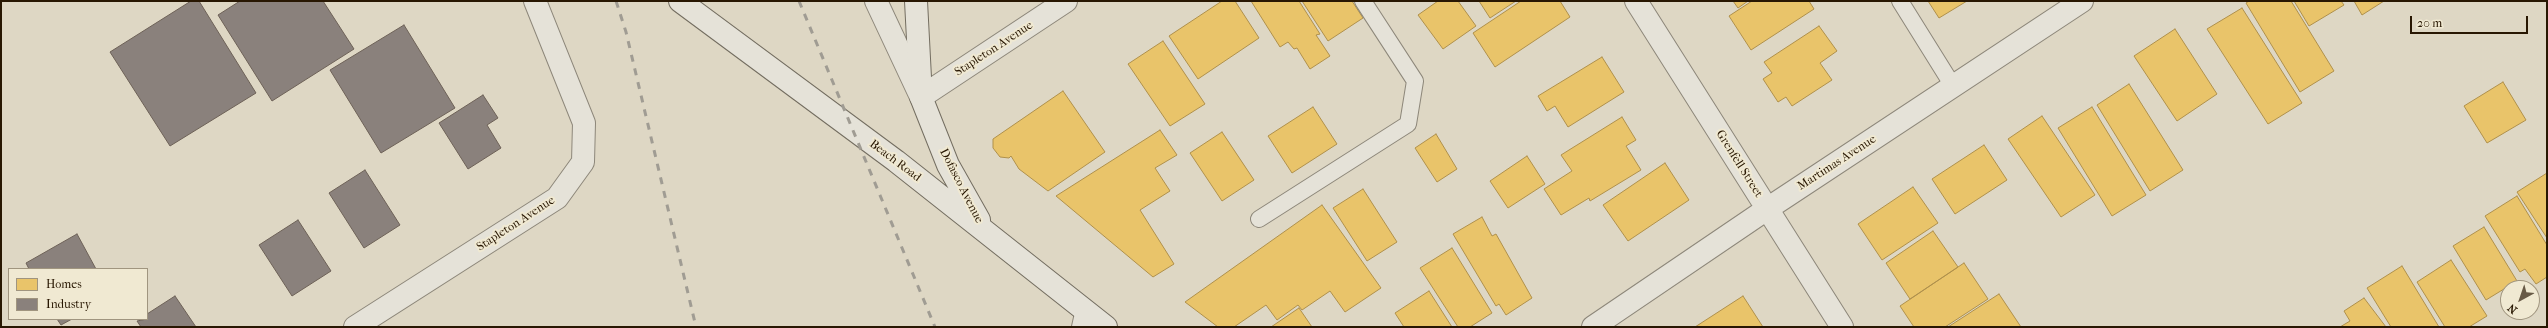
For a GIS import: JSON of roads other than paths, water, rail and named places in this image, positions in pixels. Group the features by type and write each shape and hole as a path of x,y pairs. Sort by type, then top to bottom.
{"street":[{"name":"Stapleton Avenue","path":"355,327 557,198 583,162 584,123 535,1"},
{"name":"Beach Road","path":"680,1 896,161 984,230 1082,318 1106,327"},
{"name":"Dofasco Avenue","path":"876,1 921,97 948,165 984,230"},
{"name":"Dofasco Avenue","path":"916,1 921,97"},
{"name":"Stapleton Avenue","path":"921,97 1066,1"},
{"name":"Grenfell Street","path":"1636,1 1766,209 1842,327"},
{"name":"Martimas Avenue","path":"1593,327 1766,209 2082,1"}],"lane":[{"path":"1259,219 1408,124 1415,81 1363,1"},
{"path":"1900,1 1953,86"}],"railway":[{"path":"616,1 626,32 696,327"},
{"path":"799,1 935,327"}]}
